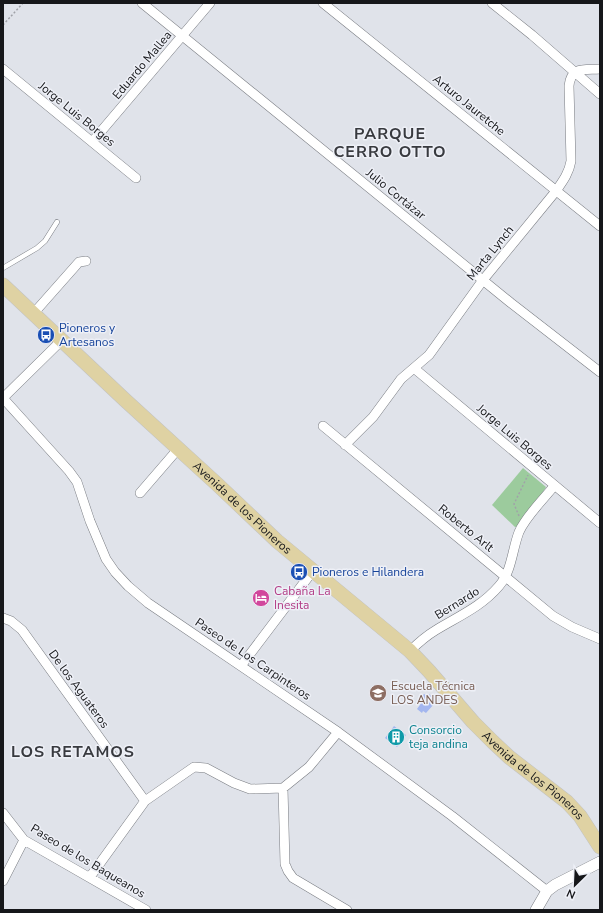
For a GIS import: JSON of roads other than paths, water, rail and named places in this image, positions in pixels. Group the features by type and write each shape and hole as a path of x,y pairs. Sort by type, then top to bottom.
{"main road":[{"name":"Avenida de los Pioneros","path":"3,285 277,541 312,572 410,651 492,742 567,802 580,816 600,847"}],"street":[{"name":"Julio Cortázar","path":"142,3 483,280 600,372"},
{"name":"Eduardo Mallea","path":"92,142 210,3"},
{"name":"Arturo Jauretche","path":"323,3 600,226"},
{"path":"492,3 532,35 600,94"},
{"path":"574,72 600,69"},
{"name":"Jorge Luis Borges","path":"3,70 136,178"},
{"name":"Marta Lynch","path":"346,445 373,417 401,379 429,355 483,280 556,191 570,170 569,86 570,78 574,72"},
{"path":"33,314 79,262 86,261"},
{"path":"3,398 61,340"},
{"name":"Jorge Luis Borges","path":"414,368 532,468 600,523"},
{"name":"Paseo de Los Carpinteros","path":"3,398 59,458 77,482 90,521 106,559 128,586 148,603 338,732 452,816 547,891"},
{"name":"Roberto Arlt","path":"323,426 553,616 572,627 600,639"},
{"path":"140,493 178,449"},
{"name":"Bernardo","path":"410,651 435,630 481,604 499,586 506,576 519,534 523,526 554,486"},
{"path":"241,666 312,572"},
{"name":"De los Aguateros","path":"3,618 11,621 22,630 144,801"},
{"path":"90,877 144,801 194,767 206,768 234,783 250,789 283,788 309,767 338,732"},
{"path":"283,788 285,864 288,871 293,878 337,908 347,910"},
{"name":"Paseo de los Baqueanos","path":"3,813 24,840 146,910"},
{"path":"3,881 24,840"},
{"path":"536,910 547,891 555,885 600,862"}],"lane":[{"path":"3,268 37,248 44,241 57,222"}],"place":[{"name":"Pioneros y Artesanos","path":"46,335"},
{"name":"Pioneros e Hilandera","path":"299,572"},
{"name":"Cabaña La Inesita","path":"261,598"},
{"name":"Escuela Técnica LOS ANDES","path":"378,693"},
{"name":"Consorcio teja andina","path":"396,737"}],"district":[{"name":"PARQUE CERRO OTTO","path":"390,142"},
{"name":"LOS RETAMOS","path":"73,751"}]}
